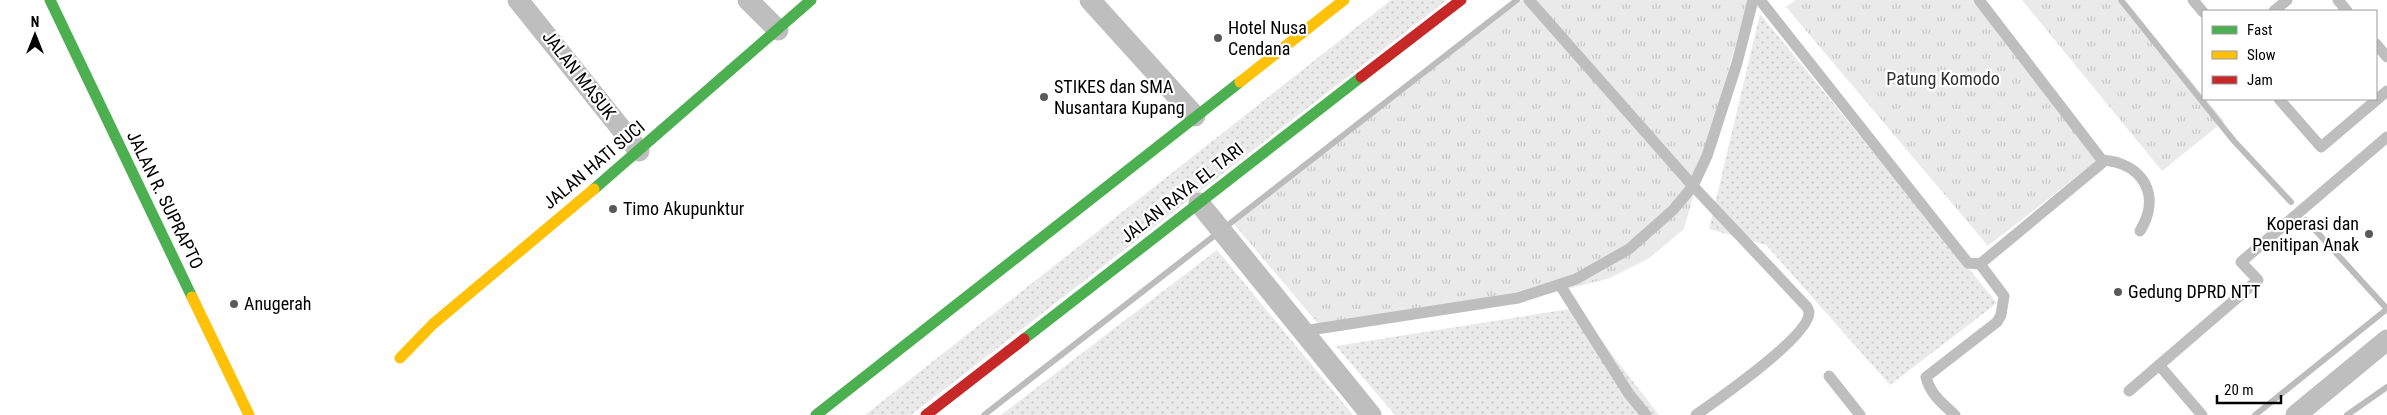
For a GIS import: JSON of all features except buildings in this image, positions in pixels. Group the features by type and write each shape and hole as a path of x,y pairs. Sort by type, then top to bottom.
{"main road":[{"path":"819,414 1344,0"},
{"name":"JALAN RAYA EL TARI","path":"926,415 1205,210 1461,0"},
{"name":"JALAN R. SUPRAPTO","path":"53,1 249,415"},
{"name":"JALAN HATI SUCI","path":"400,358 433,324 639,151 778,30 802,3"}],"street":[{"name":"JALAN MASUK","path":"518,0 639,151"},
{"path":"748,0 778,30"},
{"path":"1090,0 1195,116"},
{"path":"1205,210 1371,415"},
{"path":"2296,415 2387,340"}],"lane":[{"path":"1979,0 2102,160 2127,165 2138,173 2145,183 2149,195 2150,208 2147,220 2140,231"},
{"path":"2193,0 2202,11"},
{"path":"2275,10 2287,0"},
{"path":"2338,0 2347,10"},
{"path":"1303,331 1518,298 1560,285 1598,268 1629,249 1673,210 1693,186 1707,156 1737,63 1760,1"},
{"path":"1760,1 1968,262 1980,264 2004,296 2001,315 1997,322 1926,377 1928,387 1955,415"},
{"path":"1532,4 1693,186 1807,307 1810,317 1806,326 1781,350 1696,415"},
{"path":"2377,45 2387,57"},
{"path":"2377,100 2387,91"},
{"path":"2280,100 2321,148 2377,100"},
{"path":"2129,391 2258,280 2242,262 2387,137"},
{"path":"1980,264 2102,163 2102,160"},
{"path":"1560,285 1629,394 1646,415"},
{"path":"2159,365 2202,415"},
{"path":"1829,376 1860,415"}],"green space":[{"path":"1391,0 1447,0 911,415 865,415"},
{"path":"1522,0 1748,0 1684,229 1648,259 1610,278 1533,298 1326,333 1233,223"},
{"name":"Patung Komodo","path":"1796,0 1972,0 2103,156 1988,246 1786,7"},
{"path":"2022,0 2124,0 2202,94 2202,100 2207,100 2224,121 2162,171"},
{"path":"1760,14 1997,303 1890,385 1766,245 1709,229"},
{"path":"1217,250 1353,415 1001,415"},
{"path":"1576,308 1659,415 1395,415 1336,346"}],"waterway":[{"path":"984,415 1517,0"},
{"path":"2121,0 2234,141 2291,202"},
{"path":"2306,220 2387,309"},
{"path":"2255,415 2387,309"},
{"path":"2347,415 2387,387"}],"traffic: fast":[{"path":"50,0 192,297"},
{"path":"594,189 811,0"},
{"path":"1024,339 1361,77"},
{"path":"816,415 1240,82"}],"traffic: slow":[{"path":"1240,82 1344,0"},
{"path":"400,358 433,324 594,189"},
{"path":"192,297 249,415"}],"traffic: jam":[{"path":"1361,77 1461,0"},
{"path":"926,415 1024,339"}],"place":[{"name":"Hotel Nusa Cendana","path":"1218,38"},
{"name":"STIKES dan SMA Nusantara Kupang","path":"1044,97"},
{"name":"Timo Akupunktur","path":"613,209"},
{"name":"Koperasi dan Penitipan Anak","path":"2369,234"},
{"name":"Gedung DPRD NTT","path":"2118,292"},
{"name":"Anugerah","path":"234,304"}]}
